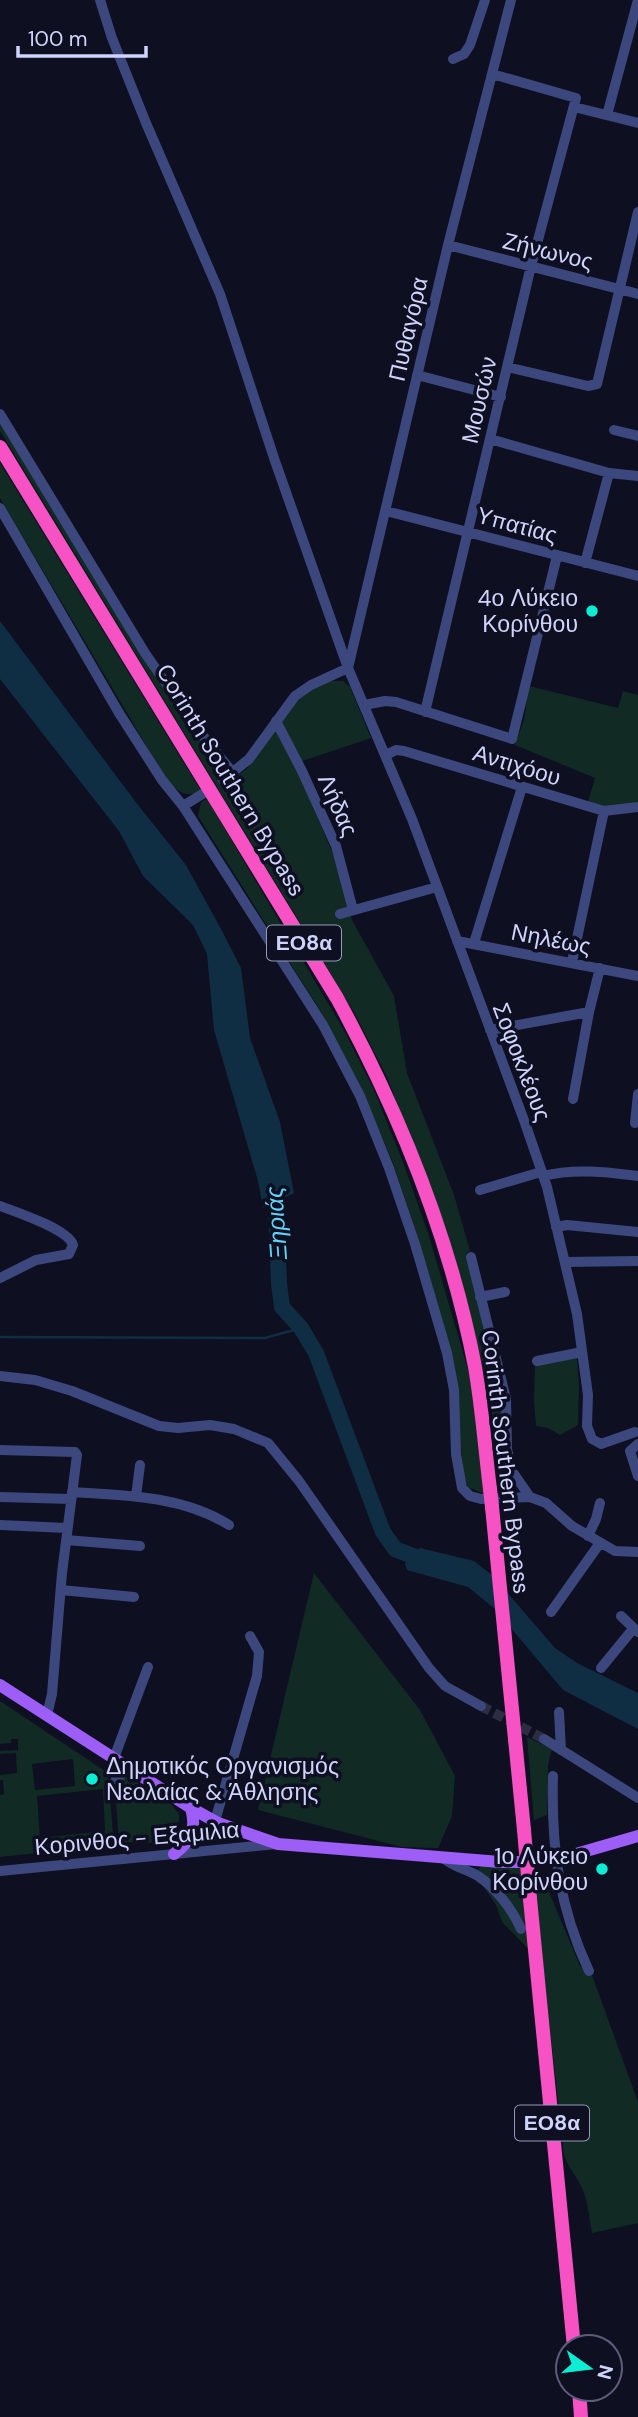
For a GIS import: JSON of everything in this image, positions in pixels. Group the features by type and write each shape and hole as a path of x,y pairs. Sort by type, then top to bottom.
{"highway":[{"name":"Corinth Southern Bypass","path":"0,447 323,975 371,1060 420,1177 449,1261 475,1368 490,1489 573,2333"}],"main road":[{"path":"0,1685 191,1808 215,1821 278,1844 514,1863 555,1858 638,1836"},
{"path":"174,1854 187,1844 192,1834 195,1821 191,1808"}],"street":[{"name":"Σοφοκλέους","path":"100,0 146,123 220,294 348,668 386,755 437,887 542,1174 577,1314 588,1395 587,1426 592,1439 601,1444 637,1432"},
{"path":"453,59 464,54 470,45 485,0"},
{"name":"Πυθαγόρα","path":"348,668 448,245 511,0"},
{"path":"607,115 638,0"},
{"path":"492,74 607,115 638,123"},
{"name":"Μουσών","path":"425,712 531,266 575,103"},
{"path":"507,367 595,386 599,381 638,212"},
{"name":"Ζήνωνος","path":"448,245 638,294"},
{"path":"417,375 500,397"},
{"path":"0,414 145,653 199,731 233,773"},
{"path":"614,430 638,436"},
{"path":"490,439 609,473 638,476"},
{"path":"585,563 609,473"},
{"path":"0,508 127,724 162,780 183,806 323,1025 360,1096 389,1168 415,1244 447,1353 454,1390 456,1454 461,1488 470,1496 481,1499 530,1497 547,1503 572,1526 600,1544 615,1550 638,1552"},
{"name":"Υπατίας","path":"386,511 638,576"},
{"path":"364,705 396,702 512,739 557,556"},
{"path":"223,780 249,759 295,696 311,685 348,668"},
{"name":"Λήδας","path":"276,721 336,846 353,910"},
{"name":"Αντιχόου","path":"386,755 396,750 404,751 604,811 638,807"},
{"path":"474,943 522,787"},
{"path":"183,806 204,793"},
{"path":"572,962 604,811"},
{"path":"341,914 437,887"},
{"name":"Νηλέως","path":"457,941 638,976"},
{"path":"573,1099 600,968"},
{"path":"490,1030 589,1012"},
{"path":"635,1123 638,1095"},
{"path":"480,1190 542,1174 580,1171 638,1176"},
{"path":"0,1206 60,1232 71,1240 73,1245 69,1254 36,1260 0,1278"},
{"path":"556,1227 567,1225 638,1232"},
{"path":"471,1257 506,1399 507,1449 512,1471 530,1497"},
{"path":"565,1262 638,1261"},
{"path":"480,1297 505,1293"},
{"path":"537,1361 582,1352"},
{"path":"0,1376 34,1380 72,1391 159,1426 222,1427 252,1435 268,1443 299,1481 429,1668 445,1686 481,1706"},
{"path":"638,1444 631,1451 638,1476"},
{"path":"0,1450 75,1452 77,1455 47,1715"},
{"path":"136,1496 140,1465"},
{"path":"0,1497 136,1496 196,1510 217,1517 229,1525"},
{"path":"589,1536 600,1503"},
{"path":"0,1525 67,1528"},
{"path":"66,1540 140,1546"},
{"path":"551,1612 600,1544"},
{"path":"61,1590 134,1597"},
{"path":"601,1668 636,1631 621,1616"},
{"path":"215,1821 257,1676 259,1652 250,1636"},
{"path":"114,1758 121,1746 148,1667"},
{"path":"559,1712 561,1750"},
{"path":"544,1739 638,1798"},
{"path":"115,1781 128,1767"},
{"path":"553,1776 555,1858 571,1927 589,1971"},
{"name":"Κορινθος - Εξαμιλια","path":"0,1871 278,1844"},
{"path":"443,1857 449,1864 483,1880 509,1908 521,1929"}],"green space":[{"path":"0,420 191,727 221,767 225,784 247,769 275,728 298,772 337,863 352,920 394,996 407,1073 454,1195 470,1251 466,1253 501,1393 514,1494 502,1494 489,1390 443,1224 388,1079 355,1014 0,431"},
{"path":"0,463 201,791 189,794 179,791 163,774 0,498"},
{"path":"329,681 343,681 350,687 371,738 299,762 281,721 301,697"},
{"path":"529,686 618,708 623,691 638,695 638,804 604,808 588,802 595,778 515,745 524,720"},
{"path":"207,799 345,1032 374,1090 403,1162 429,1236 471,1380 486,1495 468,1487 464,1479 453,1366 418,1237 392,1160 366,1100 323,1015 198,816 201,802"},
{"path":"574,1357 577,1359 579,1386 578,1425 560,1435 548,1428 536,1426 535,1365"},
{"path":"314,1573 420,1710 455,1776 452,1816 438,1848 402,1847 258,1810"},
{"name":"Δημοτικός Οργανισμός Νεολαίας & Άθλησης","path":"0,1701 108,1773 114,1845 0,1857 0,1795 4,1794 0,1775 17,1773 16,1753 0,1754 0,1751 18,1750 18,1739 0,1744","holes":["73,1759 75,1786 35,1790 32,1764","103,1789 105,1831 40,1838 37,1796"]},
{"path":"527,1737 552,1749 548,1765 547,1815 534,1820"},
{"path":"126,1775 172,1805 179,1814 175,1838 168,1843 119,1842 115,1789"},
{"path":"481,1866 523,1869 544,1880 580,1966 592,1975 638,2102 638,2223 592,2233 585,2195 564,2155 543,1964 502,1922 496,1905 480,1881 478,1870"}],"water":[{"path":"0,621 186,865 241,968 250,1038 280,1122 294,1193 263,1208 258,1181 214,1030 207,954 193,925 143,876 119,831 0,679"},
{"path":"420,1548 474,1561 492,1575 555,1648 577,1663 638,1693 638,1729 563,1690 495,1609 468,1587 407,1570 405,1564 409,1556"}],"waterway":[{"name":"Ξηριάς","path":"275,1179 282,1307 301,1328 316,1353 383,1532 395,1549 428,1562"},
{"path":"0,1337 265,1338 301,1328"}],"tunnel":[{"path":"481,1706 544,1739"}],"place":[{"name":"4ο Λύκειο Κορίνθου","path":"592,611"},
{"name":"Δημοτικός Οργανισμός Νεολαίας & Άθλησης","path":"92,1779"},
{"name":"1ο Λύκειο Κορίνθου","path":"602,1869"}]}
